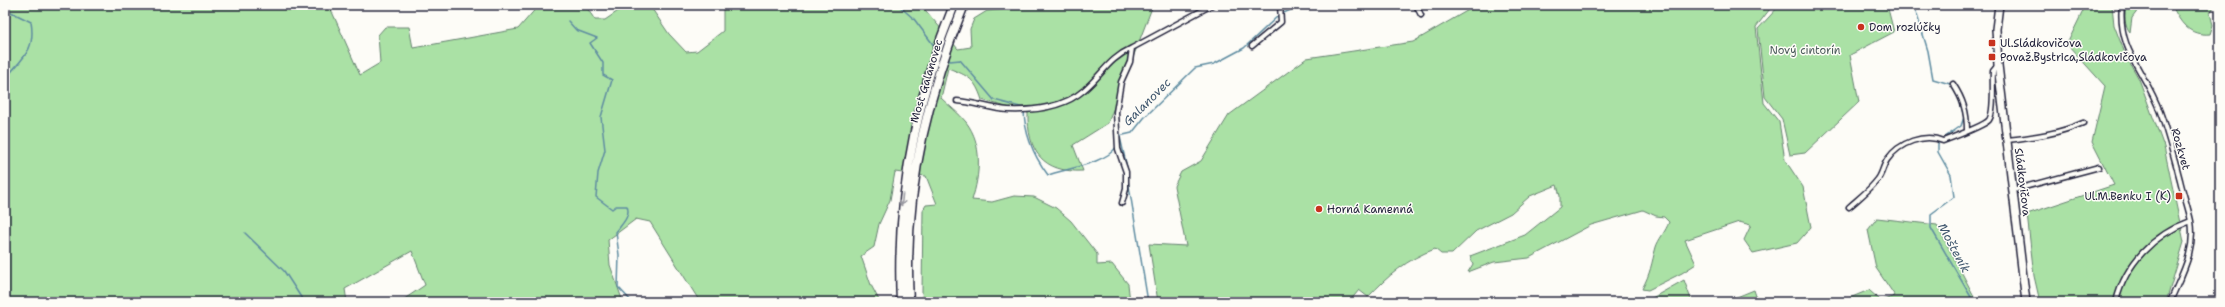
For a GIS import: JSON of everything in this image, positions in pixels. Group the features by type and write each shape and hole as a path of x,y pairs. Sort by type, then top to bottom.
{"highway":[{"name":"Most Galanovec","path":"911,163 930,70 954,5"},
{"name":"Most Galanovec","path":"911,163 938,73 964,5"},
{"path":"901,302 900,230 911,163"},
{"path":"909,302 908,234 911,163"}],"main road":[{"name":"Sládkovičova","path":"1998,5 1996,29 1998,65 2026,302"}],"street":[{"path":"957,101 972,102 1008,110 1051,106 1065,103 1084,90 1115,56 1212,5"},
{"path":"1252,46 1281,22 1280,5"},
{"path":"1416,5 1421,15"},
{"name":"Rozkvet","path":"2122,5 2120,19 2122,36 2133,59 2151,89 2160,112 2191,221 2192,245 2185,269 2170,302"},
{"path":"1122,203 1126,189 1126,172 1118,149 1116,112 1121,82 1130,62 1132,48"},
{"name":"Sládkovičova","path":"1849,208 1878,179 1886,161 1896,149 1908,142 1930,137 1943,141 1967,130 1983,125 1989,121 1992,112 1993,70 1998,65"},
{"path":"1953,84 1961,96 1965,108 1967,130"},
{"path":"2006,140 2043,136 2065,131 2083,123"},
{"path":"2012,190 2099,167"},
{"path":"2116,302 2129,268 2134,262 2171,228 2191,221"}],"green space":[{"path":"5,5 329,5 360,75 380,63 378,35 385,27 409,27 413,48 518,29 539,5 585,5 595,20 605,20 627,5 650,6 669,34 686,52 697,51 723,31 723,5 921,5 958,49 971,47 970,29 974,19 987,11 1009,9 1017,5 1153,5 1108,123 1073,145 1083,171 1069,171 1048,164 1034,149 1028,126 1028,113 982,100 974,83 961,73 948,68 941,98 966,122 975,140 978,170 972,200 992,202 1014,196 1034,197 1056,208 1071,221 1097,254 1097,265 1112,264 1128,284 1130,302 923,302 923,210 926,205 937,204 926,176 895,172 890,200 879,224 874,247 861,256 871,285 880,302 700,302 650,222 636,219 608,240 610,265 623,302 400,302 425,285 412,251 345,289 347,302 5,302"},
{"path":"1477,5 1773,5 1756,27 1764,103 1779,122 1785,160 1803,187 1811,227 1797,243 1753,253 1744,240 1751,225 1739,222 1685,240 1696,264 1682,273 1648,290 1642,289 1649,273 1657,244 1669,222 1664,217 1656,216 1643,210 1591,225 1529,258 1494,262 1468,272 1473,264 1470,256 1525,235 1560,207 1560,196 1557,185 1530,196 1511,213 1476,231 1452,254 1441,254 1435,249 1407,263 1391,275 1368,297 1359,290 1349,302 1158,302 1149,244 1186,246 1174,186 1181,172 1201,161 1229,115 1307,58 1413,42"},
{"name":"Nový cintorín","path":"1780,5 1887,5 1894,32 1850,55 1859,102 1805,153 1790,155 1782,119 1765,97 1758,29"},
{"path":"2080,5 2112,5 2114,25 2126,56 2139,79 2164,147 2184,242 2166,302 2040,302 2034,276 2027,214 2114,185 2092,142 2105,86 2067,44 2083,11"},
{"path":"2127,5 2142,5 2132,18 2130,33 2125,20"},
{"path":"2172,5 2215,5 2210,13 2213,25 2210,34 2196,33 2186,27 2178,17"},
{"path":"1877,218 1937,225 1977,302 1840,302 1869,290 1881,301 1895,296 1876,268 1868,230"},
{"path":"1684,280 1692,302 1645,302"},
{"path":"1754,290 1758,302 1723,302 1727,301"}],"waterway":[{"name":"Galanovec","path":"898,5 914,19 935,47"},
{"name":"Galanovec","path":"1119,138 1119,136 1132,133 1144,118 1195,68 1214,64 1244,48 1279,15 1302,5"},
{"name":"Mošteník","path":"1914,5 1928,51 1933,79 1950,84 1959,98 1964,117 1961,126 1938,142 1938,152 1951,175 1954,197 1931,214 1931,228 1971,297 1971,302"},
{"path":"5,9 31,22 32,32 26,54 5,79"},
{"path":"568,21 576,30 597,38 590,43 603,63 603,75 612,80 601,117 605,150 598,173 596,197 612,209 616,206 627,206 627,217 616,232 619,255 618,287 632,302"},
{"name":"Galanovec","path":"948,59 950,61 960,60 994,100 1024,108 1024,118 1030,144 1048,175 1095,161 1111,153 1116,147"},
{"path":"1120,137 1128,172"},
{"path":"1128,180 1148,302"},
{"path":"245,233 284,271 304,302"}],"place":[{"name":"Dom rozlúčky","path":"1861,27"},
{"name":"Ul.Sládkovičova","path":"1992,43"},
{"name":"Považ.Bystrica,Sládkovičova","path":"1992,57"},
{"name":"Ul.M.Benku I (K)","path":"2179,196"},
{"name":"Horná Kamenná","path":"1319,209"}]}
